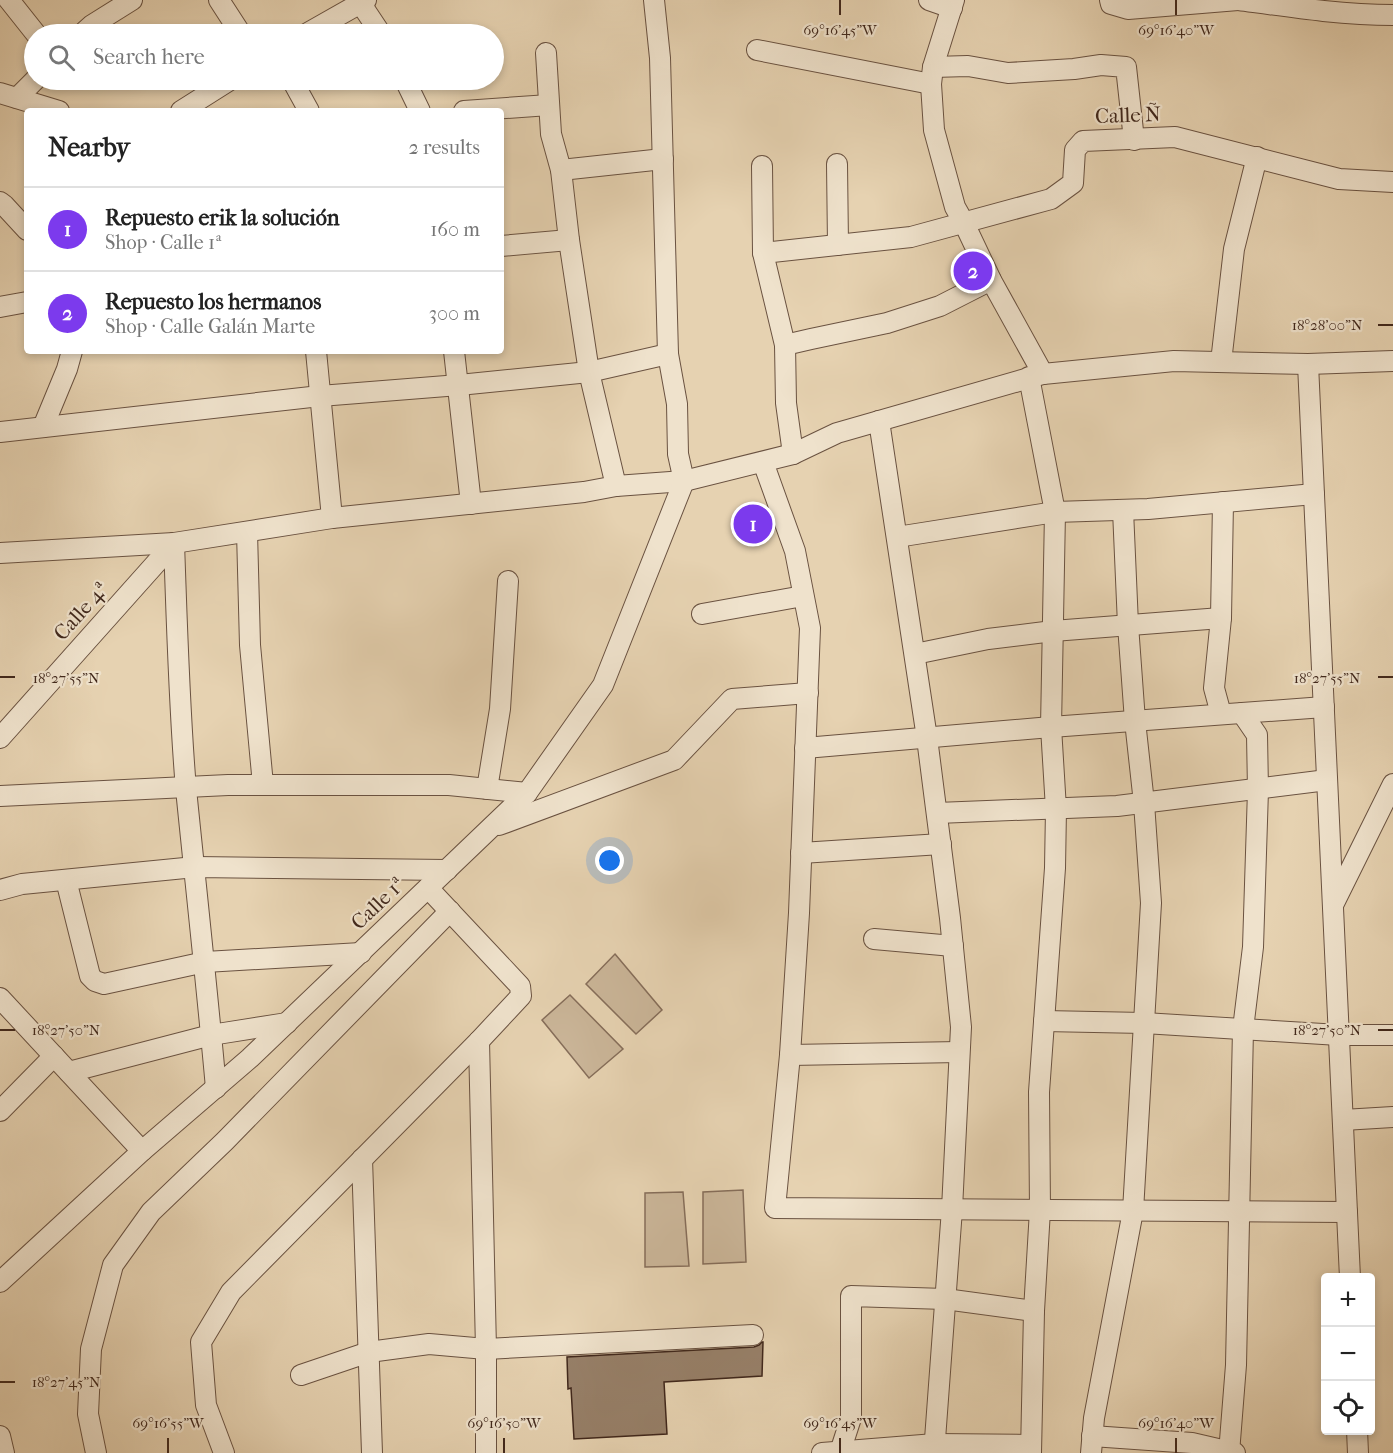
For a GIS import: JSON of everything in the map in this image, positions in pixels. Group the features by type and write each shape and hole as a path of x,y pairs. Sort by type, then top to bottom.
{"street":[{"path":"9,0 28,24"},
{"path":"94,24 132,0"},
{"path":"219,0 235,24"},
{"path":"654,0 660,58 668,354 677,404 678,454 684,481"},
{"path":"831,1452 934,1448 1031,1449 1034,1311 1040,1210 1039,1092 1055,868 1056,808 1051,727 1055,512 1036,375 955,207 934,130 932,75 953,4 929,0"},
{"path":"1111,2 1128,9 1238,0 1296,8 1393,15"},
{"path":"324,24 363,2 375,24"},
{"path":"757,50 932,75 968,66 1008,73 1101,65 1126,67 1134,140"},
{"path":"546,53 551,134 561,170 589,372 616,486"},
{"path":"8,95 24,86"},
{"path":"186,108 214,90"},
{"path":"297,90 307,108"},
{"path":"410,90 419,108"},
{"path":"8,95 49,108"},
{"path":"504,108 549,105"},
{"name":"Calle Ñ","path":"763,253 911,237 1051,199 1073,183 1075,150 1083,141 1175,137 1339,179 1393,182"},
{"path":"1221,362 1234,249 1257,158"},
{"path":"561,170 663,159"},
{"path":"837,164 838,245"},
{"path":"762,166 763,253 785,345 786,403 793,454"},
{"path":"0,202 24,227"},
{"path":"504,246 569,240"},
{"path":"785,345 887,323 940,306 991,280"},
{"path":"0,307 24,303"},
{"path":"43,427 71,354"},
{"path":"316,354 332,518"},
{"path":"454,354 471,504"},
{"path":"0,432 320,396 589,372 668,354"},
{"path":"0,553 174,543 332,518 584,492 616,486 684,481 793,454 837,433 1036,375 1174,361 1308,364 1393,361"},
{"path":"1308,364 1350,1273"},
{"path":"879,421 927,738 953,946 960,1027 952,1209 934,1448"},
{"path":"763,462 795,551 810,628 799,913 790,1055 775,1208 1347,1212"},
{"name":"Calle 1ª","path":"0,1282 142,1151 250,1058 527,793 603,685 684,481"},
{"path":"897,537 1055,512 1148,510 1314,494"},
{"path":"1221,714 1214,688 1221,618 1223,502"},
{"path":"1123,510 1128,625 1151,903 1133,1210 1091,1445 1192,1443 1231,1453 1236,1365 1243,1029 1253,947 1258,789 1257,735 1242,713"},
{"path":"247,532 250,645 263,785"},
{"path":"174,543 177,643 186,787 216,1088"},
{"name":"Calle 4ª","path":"0,738 174,543"},
{"path":"487,789 500,709 508,580"},
{"path":"702,614 803,596"},
{"path":"915,654 988,639 1053,631 1221,618"},
{"path":"490,828 674,760 732,699 808,693"},
{"path":"805,748 1324,707"},
{"path":"937,813 1117,806 1327,780"},
{"path":"1333,905 1393,784"},
{"path":"0,796 263,785 449,785 527,793"},
{"path":"801,853 941,844"},
{"path":"0,890 22,884 195,867 447,870"},
{"path":"66,880 90,976 104,984 205,963 360,953"},
{"path":"224,1453 206,1405 201,1342 231,1292 521,996 520,986 428,888"},
{"path":"96,1453 88,1414 91,1348 113,1265 151,1212 225,1141 450,910"},
{"path":"874,939 953,946"},
{"path":"0,998 142,1151"},
{"path":"1044,1021 1143,1023 1339,1035 1393,1035"},
{"path":"69,1072 211,1035 287,1023"},
{"path":"479,1041 486,1453"},
{"path":"790,1055 959,1052"},
{"path":"0,1111 54,1056"},
{"path":"1343,1120 1393,1117"},
{"path":"362,1159 372,1453"},
{"path":"831,1452 851,1418 851,1296 945,1299 1034,1311"},
{"path":"301,1375 369,1352 429,1344 486,1348 753,1335"},
{"path":"1357,1435 1358,1453"},
{"path":"0,1436 4,1453"}],"shaded area":[{"path":"615,954 662,1010 636,1034 586,984"},
{"path":"570,995 623,1049 589,1078 542,1020"},
{"path":"743,1190 746,1262 703,1264 703,1192"},
{"path":"683,1192 689,1266 645,1267 645,1193"}],"building":[{"path":"762,1342 762,1376 664,1382 667,1434 574,1439 567,1357 754,1347"}],"place":[{"name":"Repuesto los hermanos","path":"973,271"},
{"name":"Repuesto erik la solución","path":"753,524"}]}
